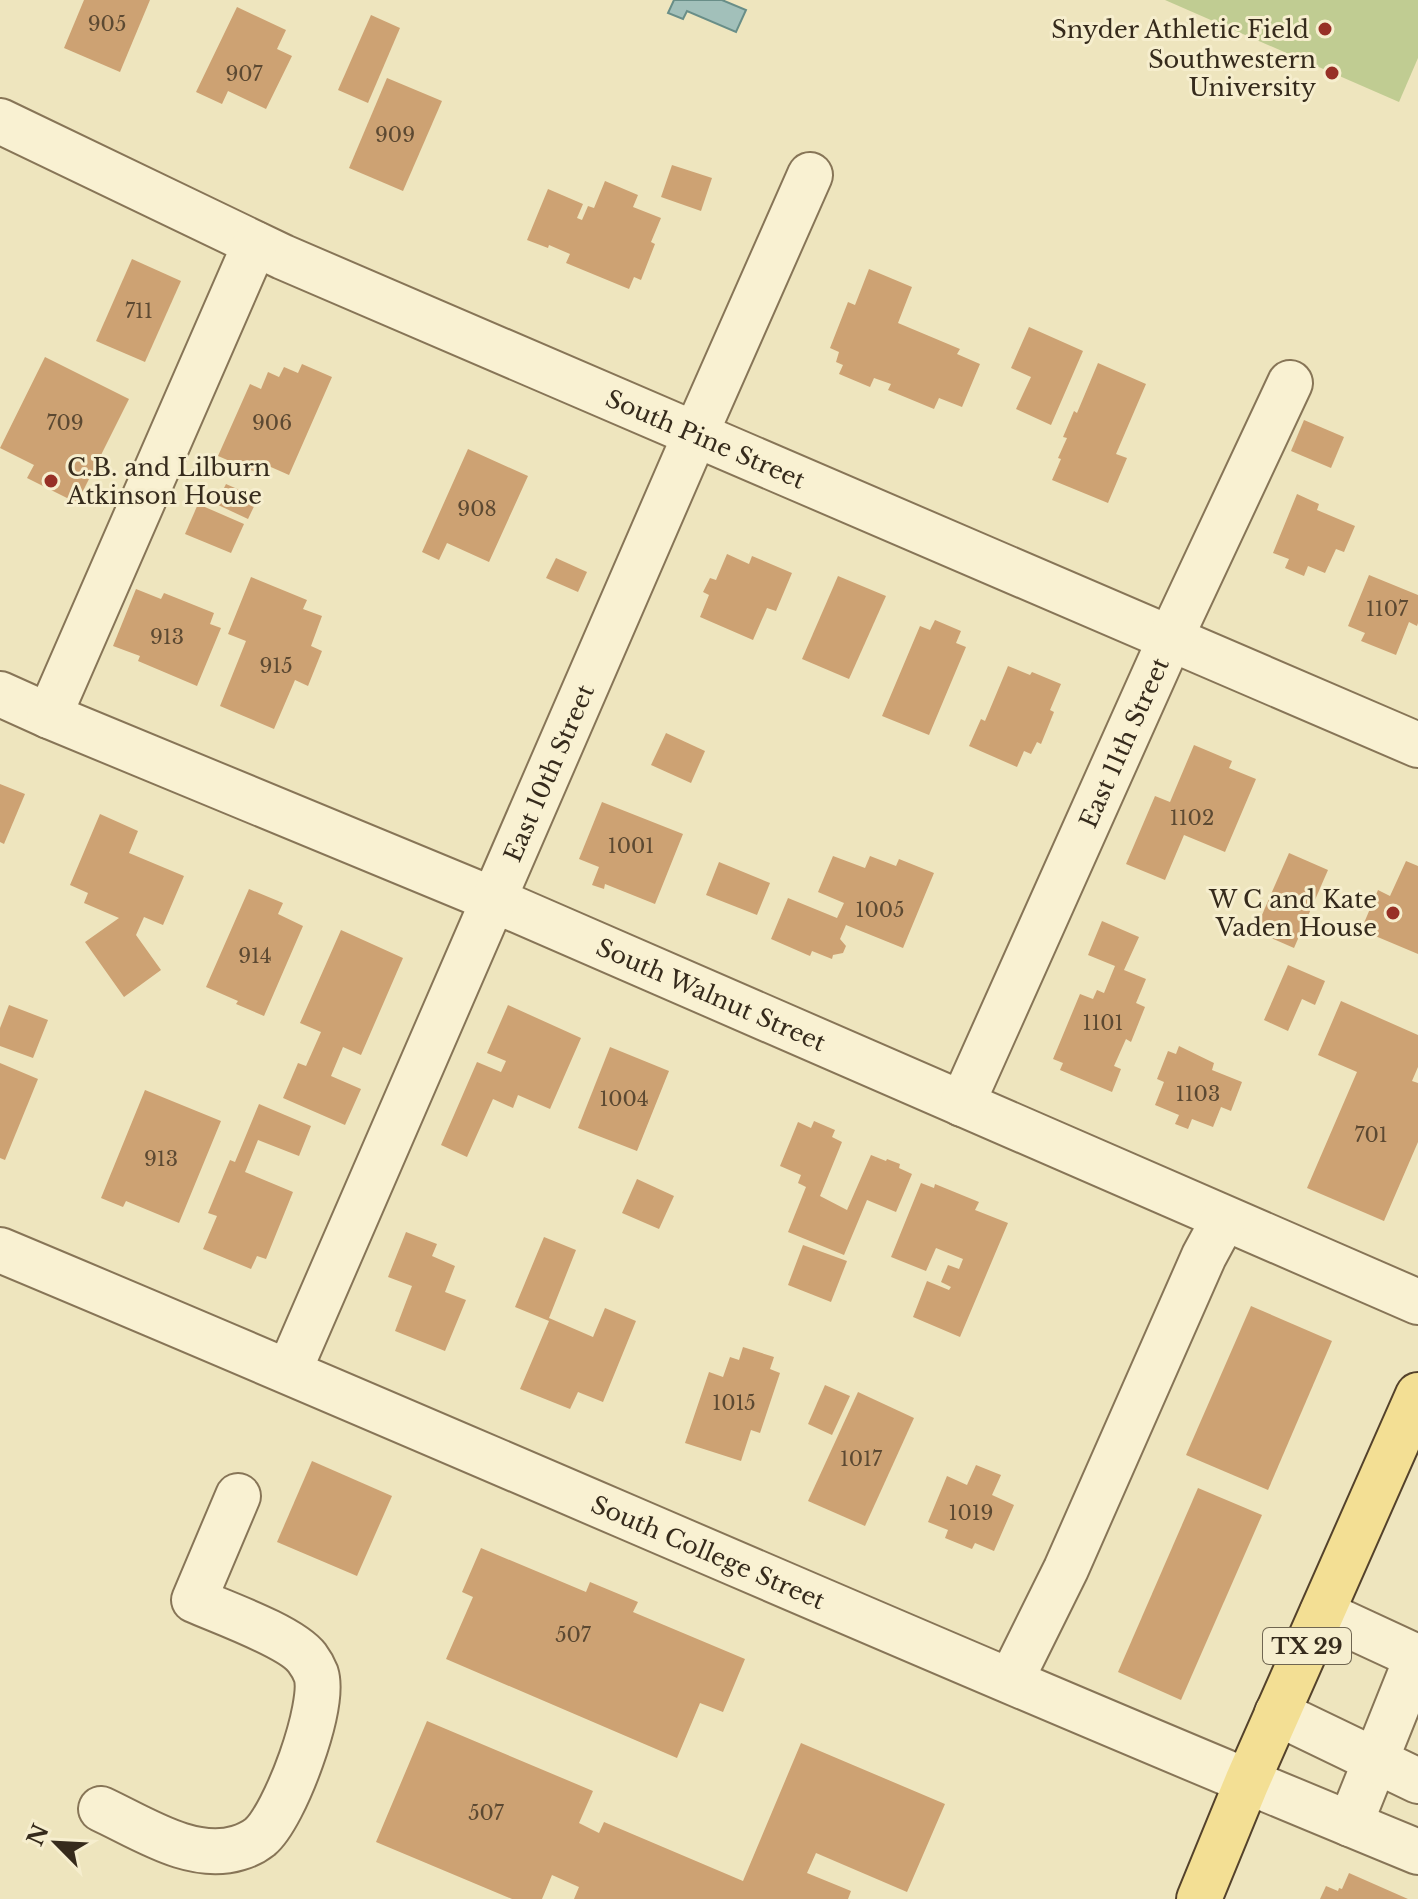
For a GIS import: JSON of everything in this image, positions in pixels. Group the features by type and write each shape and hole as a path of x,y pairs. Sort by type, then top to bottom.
{"main road":[{"name":"TX 29","path":"1199,1899 1247,1782 1418,1395"}],"street":[{"name":"South Pine Street","path":"0,121 255,244 1418,745"},
{"name":"East 10th Street","path":"289,1371 810,175"},
{"path":"49,716 255,244"},
{"name":"East 11th Street","path":"962,1104 1171,637 1290,383"},
{"name":"South Walnut Street","path":"0,694 494,900 1418,1302"},
{"path":"1011,1680 1066,1569 1204,1256 1224,1219"},
{"name":"South College Street","path":"0,1250 1418,1852"},
{"path":"101,1809 181,1846 207,1852 237,1848 260,1838 279,1813 305,1751 316,1706 317,1675 306,1656 290,1645 194,1600 238,1496"},
{"path":"1322,1613 1417,1657 1350,1824"},
{"path":"1277,1713 1418,1781"}],"green space":[{"name":"Snyder Athletic Field","path":"1165,0 1418,0 1418,58 1399,102"}],"water":[{"path":"674,0 722,0 746,10 736,32 687,11 683,19 668,13"}],"building":[{"path":"84,0 150,0 120,72 64,48"},
{"path":"237,7 286,30 277,49 292,56 266,109 228,91 222,104 196,92"},
{"path":"371,15 400,28 368,103 338,90"},
{"path":"387,78 442,101 403,191 349,168"},
{"path":"672,165 712,178 701,211 661,197"},
{"path":"605,181 638,195 633,207 661,218 641,280 634,277 629,289 566,263 570,254 527,240 548,189 583,204 577,218 582,220 588,206 594,208"},
{"path":"132,259 181,281 145,362 96,341"},
{"path":"869,269 912,287 898,323 960,349 957,354 980,364 962,407 939,398 934,409 888,390 891,384 874,378 870,387 839,374 843,365 836,362 839,352 830,348 848,302 855,305"},
{"path":"1029,327 1083,351 1051,425 1016,409 1031,377 1011,368"},
{"path":"45,357 129,399 77,503 27,478 34,465 0,448"},
{"path":"1098,363 1146,384 1116,454 1127,458 1108,503 1052,480 1067,438 1063,437"},
{"path":"302,364 332,377 289,475 264,464 260,474 218,456 250,384 261,389 268,372 279,377 284,367 298,373"},
{"path":"1304,420 1344,437 1331,468 1291,451"},
{"path":"468,449 528,476 489,562 447,543 439,560 422,552"},
{"path":"226,484 258,498 248,519 216,504"},
{"path":"1297,494 1319,504 1317,510 1355,526 1344,552 1336,549 1325,573 1308,566 1304,576 1285,568 1289,559 1273,553"},
{"path":"198,504 244,524 231,553 185,534"},
{"path":"727,554 749,564 752,556 792,573 776,611 767,608 753,640 700,617 709,595 703,592 710,578 716,580"},
{"path":"556,558 587,572 578,592 546,578"},
{"path":"1369,575 1418,595 1417,626 1409,622 1396,655 1361,641 1365,633 1348,626"},
{"path":"838,576 886,596 849,679 802,659"},
{"path":"251,577 307,600 303,609 322,616 311,646 322,651 308,686 295,680 274,729 220,706 246,641 228,634"},
{"path":"136,589 161,599 164,593 214,613 210,624 221,628 197,686 138,661 140,656 113,646"},
{"path":"935,620 961,631 956,643 966,647 929,735 882,716 920,626 930,630"},
{"path":"1008,666 1061,684 1041,744 1037,742 1031,754 1024,751 1017,767 969,746 981,719 985,721"},
{"path":"666,733 705,751 691,783 651,765"},
{"path":"1194,745 1232,761 1229,768 1256,779 1225,852 1184,835 1165,880 1126,864 1155,796 1170,802"},
{"path":"0,784 25,794 4,844 0,842"},
{"path":"602,802 683,834 655,904 605,884 604,889 592,885 599,867 579,859"},
{"path":"100,814 138,831 129,853 184,876 163,925 144,917 136,935 161,970 124,997 85,942 119,918 84,903 88,893 70,885"},
{"path":"1289,853 1328,870 1294,948 1255,931"},
{"path":"833,856 865,868 870,856 896,866 899,859 934,873 903,948 846,925 840,939 846,946 843,953 833,955 832,959 812,951 810,956 771,939 788,898 837,918 844,903 818,892"},
{"name":"W C and Kate Vaden House","path":"1406,861 1418,866 1418,954 1361,930 1378,890 1390,896"},
{"path":"719,862 770,883 757,915 706,895"},
{"path":"249,889 283,903 278,914 303,926 264,1016 206,987"},
{"path":"1102,921 1139,937 1124,970 1146,979 1136,1003 1145,1007 1131,1042 1126,1039 1114,1066 1121,1069 1112,1092 1060,1070 1063,1063 1053,1059 1080,994 1093,999 1097,990 1104,993 1115,966 1088,955"},
{"path":"341,930 403,958 361,1055 343,1047 331,1076 361,1089 345,1125 283,1098 298,1063 306,1066 321,1032 300,1023"},
{"path":"1288,965 1325,981 1315,1005 1302,999 1288,1031 1264,1020"},
{"path":"1341,1001 1418,1035 1418,1067 1412,1081 1418,1083 1418,1142 1384,1221 1307,1188 1357,1072 1318,1055"},
{"path":"9,1005 48,1020 33,1058 0,1046 0,1028"},
{"path":"508,1005 581,1038 550,1109 518,1095 513,1108 493,1099 467,1157 441,1145 477,1062 501,1072 506,1061 487,1053"},
{"path":"1179,1046 1214,1063 1212,1070 1242,1082 1231,1111 1221,1107 1213,1127 1192,1119 1188,1129 1175,1124 1179,1115 1155,1105 1164,1082 1157,1079 1168,1051 1176,1054"},
{"path":"610,1047 669,1071 637,1151 578,1128"},
{"path":"0,1063 38,1079 5,1160 0,1158"},
{"path":"145,1090 221,1121 179,1223 126,1201 123,1207 101,1198"},
{"path":"259,1104 311,1126 299,1156 258,1140 245,1172 293,1192 266,1259 257,1256 251,1269 203,1249 217,1216 208,1213 230,1160 235,1162"},
{"path":"814,1121 835,1130 832,1137 842,1142 820,1196 847,1210 871,1155 900,1164 899,1168 912,1174 896,1212 867,1200 844,1255 788,1232 806,1187 798,1183 801,1175 780,1166 798,1122 811,1128"},
{"path":"637,1179 674,1196 659,1229 622,1213"},
{"path":"921,1183 934,1188 935,1184 979,1202 975,1210 1008,1223 960,1337 913,1317 927,1281 949,1290 951,1287 941,1282 948,1265 959,1269 963,1259 936,1248 926,1271 891,1257"},
{"path":"406,1232 437,1244 432,1256 455,1266 445,1292 466,1300 445,1351 395,1331 412,1286 388,1277"},
{"path":"544,1237 576,1250 549,1318 593,1337 605,1308 636,1321 603,1402 578,1392 570,1409 520,1389 549,1321 515,1307"},
{"path":"803,1245 847,1261 831,1302 788,1285"},
{"path":"1251,1306 1332,1341 1268,1490 1186,1455"},
{"path":"743,1347 774,1357 770,1369 780,1373 760,1433 751,1430 741,1461 685,1443 709,1372 723,1377 730,1357 739,1360"},
{"path":"825,1385 850,1396 832,1435 808,1424"},
{"path":"858,1392 914,1418 865,1526 808,1501"},
{"path":"312,1461 392,1496 357,1576 277,1542"},
{"path":"976,1465 1001,1475 992,1495 1014,1505 994,1551 975,1543 972,1549 945,1538 948,1530 928,1522 947,1476 967,1485"},
{"path":"1198,1488 1262,1515 1181,1700 1118,1672"},
{"path":"481,1548 586,1592 590,1582 638,1602 633,1612 745,1659 723,1712 700,1703 677,1758 446,1659 473,1597 462,1592"},
{"path":"427,1721 593,1791 579,1823 599,1833 604,1822 743,1881 801,1743 945,1804 907,1892 816,1853 807,1873 851,1891 848,1899 574,1899 579,1887 552,1875 542,1899 512,1899 376,1842"},
{"path":"1349,1873 1408,1899 1320,1899 1326,1886 1338,1891 1342,1889"}],"place":[{"name":"Snyder Athletic Field","path":"1325,29"},
{"name":"Southwestern University","path":"1332,73"},
{"name":"C.B. and Lilburn Atkinson House","path":"51,481"},
{"name":"W C and Kate Vaden House","path":"1393,913"}]}
